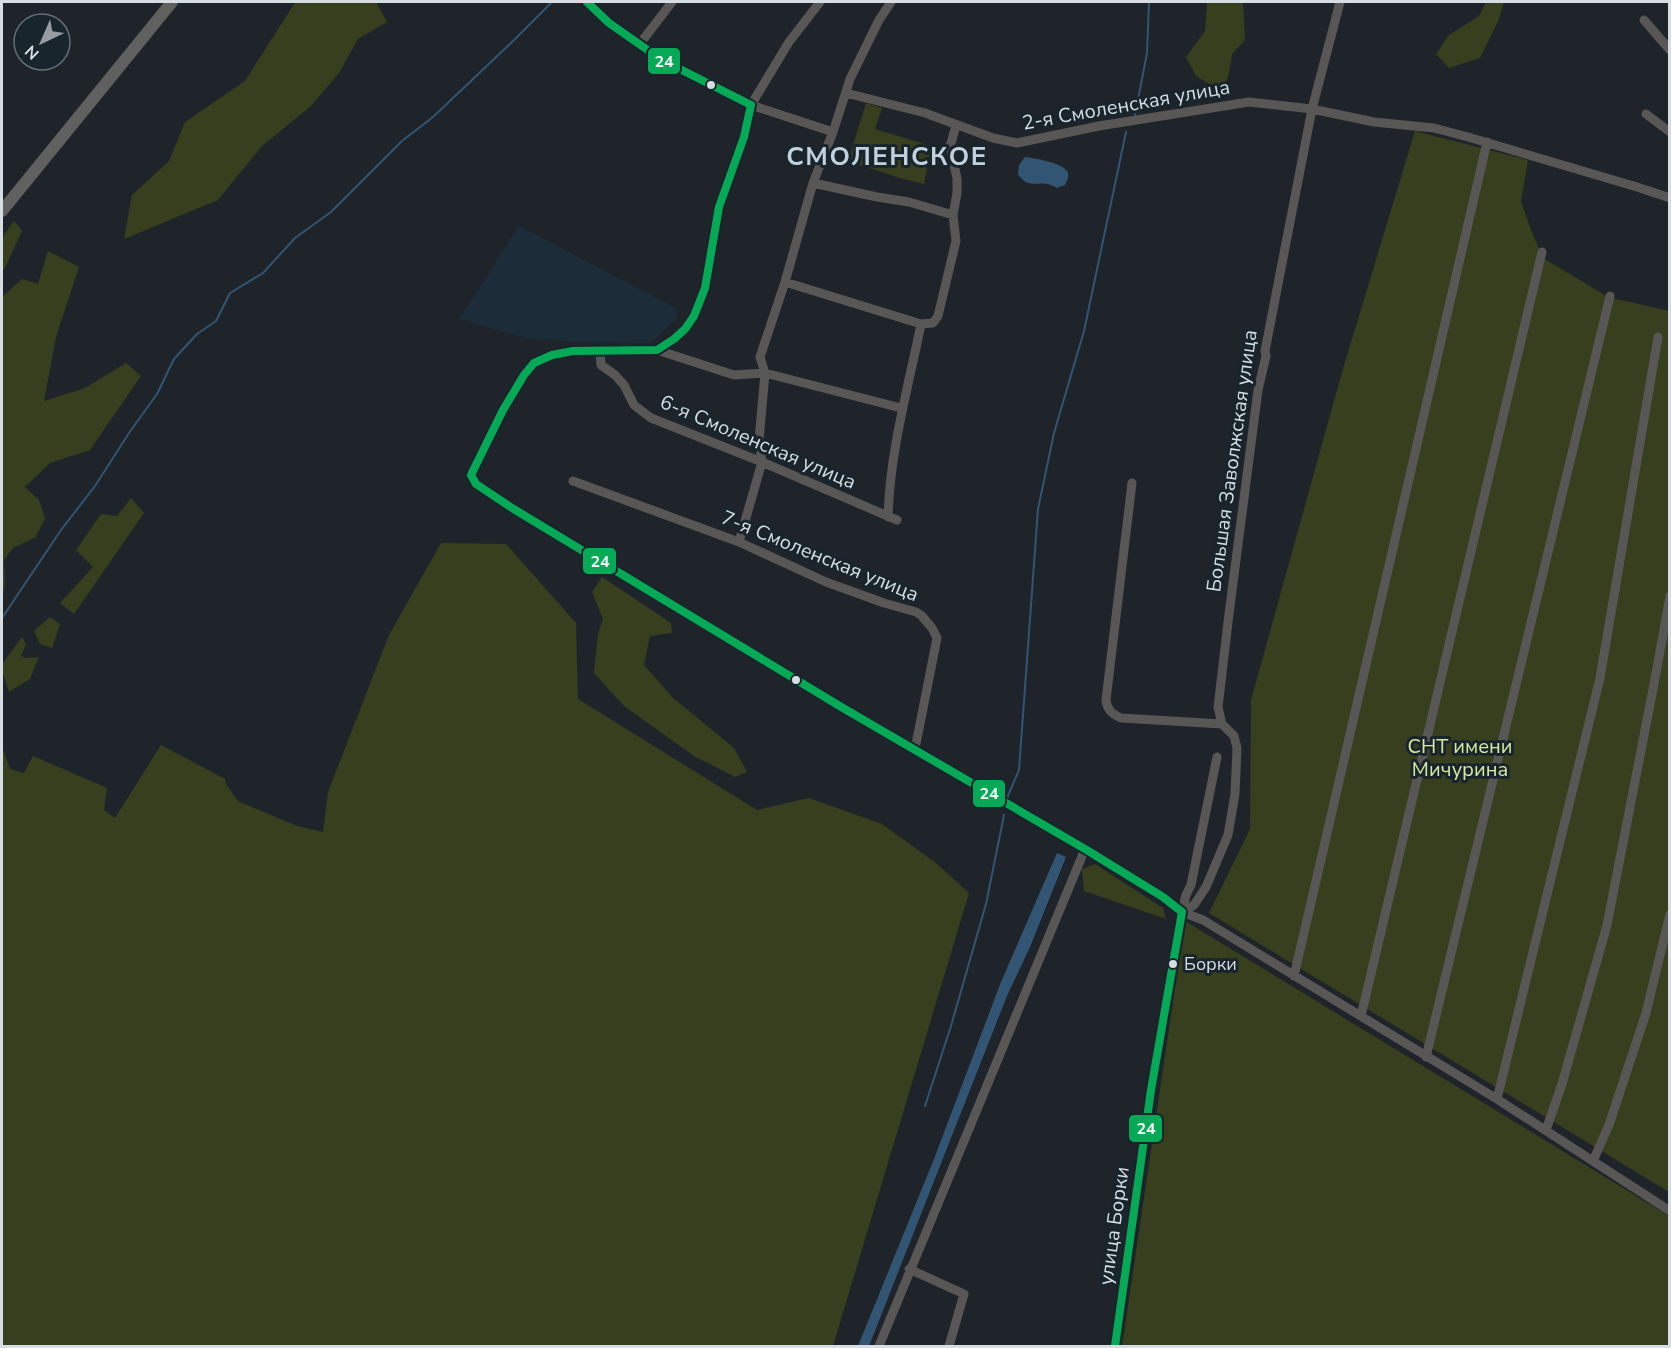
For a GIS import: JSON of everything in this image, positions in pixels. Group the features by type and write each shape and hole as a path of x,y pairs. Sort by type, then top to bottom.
{"main road":[{"path":"2,211 172,2"}],"street":[{"path":"588,2 609,23 662,60 751,105 833,132"},
{"path":"639,45 672,2"},
{"path":"657,350 675,339 694,316 705,288 719,207 744,137 751,105 789,42 820,2"},
{"path":"740,542 762,462 759,440 765,373 760,357 785,282 813,183 846,93 870,38 891,2"},
{"name":"Большая Заволжская улица","path":"1182,912 1194,905 1200,897 1228,836 1235,794 1237,748 1234,736 1222,724 1218,706 1257,390 1266,356 1265,351 1312,109 1340,2"},
{"path":"1644,20 1670,50"},
{"name":"2-я Смоленская улица","path":"846,93 925,113 993,138 1017,142 1107,124 1249,102 1312,109 1374,122 1434,128 1637,186 1670,198"},
{"path":"1646,114 1670,132"},
{"path":"785,282 921,324 933,323 938,316 956,241 953,215 957,178 950,147 956,124"},
{"path":"1294,976 1487,142"},
{"path":"813,183 909,202 953,215"},
{"path":"1361,1016 1542,252"},
{"path":"1426,1057 1610,296"},
{"path":"921,324 902,408 765,373 734,375 657,350 573,351 552,355 534,363 524,375 503,410 471,476 476,484 522,514 833,702 1085,849 1163,897 1182,912 1203,920 1497,1099 1670,1210"},
{"path":"1497,1099 1600,678 1658,337"},
{"name":"6-я Смоленская улица","path":"600,351 601,365 624,385 634,405 651,418 762,462 893,519 895,446 902,408"},
{"name":"7-я Смоленская улица","path":"573,481 740,542 826,582 921,615 937,638 915,749"},
{"path":"1132,483 1106,700 1107,708 1112,714 1121,718 1222,724"},
{"path":"1545,1130 1562,1083 1607,925 1670,596"},
{"name":"улица Борки","path":"1114,1347 1151,1090 1182,912 1191,885 1217,757"},
{"path":"879,1347 909,1269 1085,849"},
{"path":"1593,1161 1609,1125 1646,1013 1670,914"},
{"path":"909,1269 964,1294 949,1347"}],"shaded area":[{"path":"519,226 676,308 678,317 651,343 577,342 526,338 459,319"}],"green space":[{"path":"299,2 376,2 387,22 358,39 339,73 311,106 262,146 218,200 124,239 132,195 169,161 185,122 245,81 294,4"},
{"path":"1207,2 1243,2 1245,40 1232,54 1223,92 1196,76 1186,57 1205,31"},
{"path":"1486,2 1504,2 1499,19 1480,58 1449,68 1436,54 1449,35 1479,16"},
{"path":"866,103 882,108 875,129 931,146 924,184 848,161"},
{"name":"СНТ имени Мичурина","path":"1415,131 1528,160 1521,201 1543,258 1608,297 1669,311 1669,1192 1209,913 1250,829 1251,700 1342,372"},
{"path":"14,221 22,231 2,270 2,238"},
{"path":"48,251 79,267 56,337 44,401 85,388 126,363 141,376 90,450 50,463 25,487 39,500 45,518 36,537 13,548 4,560 5,586 2,597 2,297 22,279 38,284"},
{"path":"131,498 144,513 74,614 60,603 93,567 76,550 101,514 117,516"},
{"path":"441,543 506,544 576,623 578,699 757,810 809,798 882,824 936,863 969,893 833,1346 2,1346 2,751 10,769 24,773 33,756 107,788 104,810 115,818 161,745 225,779 238,801 297,826 323,832 328,792 389,635"},
{"path":"602,577 671,623 672,633 650,636 644,665 672,697 734,748 747,772 735,777 694,756 624,706 594,673 598,634 603,619 592,592"},
{"path":"50,617 60,624 52,648 40,644 34,631"},
{"path":"22,637 26,644 21,656 39,657 30,679 9,692 2,664"},
{"path":"1095,864 1163,908 1166,919 1084,891 1082,869"},
{"path":"1185,921 1669,1216 1669,1346 1122,1346"}],"water":[{"path":"1025,157 1048,161 1064,168 1068,175 1065,185 1057,188 1044,183 1033,184 1025,181 1018,175 1019,165"},
{"path":"1057,853 1066,857 1030,947 1007,996 869,1346 858,1346 934,1159 1001,982"}],"waterway":[{"path":"2,618 157,394 174,359 197,334 216,321 230,293 263,273 295,238 331,212 402,141 433,117 552,2"},
{"path":"1135,115 1147,53 1149,2"},
{"path":"1007,798 1019,770 1038,509 1054,433 1084,331 1126,132"},
{"path":"925,1106 986,904 1004,815"}],"transit line":[{"name":"24","path":"587,2 609,23 662,60 751,105"},
{"name":"24","path":"751,105 744,137 719,207 705,288 694,316 685,329 657,350 573,351 552,355 534,363 503,410 471,475 476,484 512,508 843,708 1085,849 1163,897 1182,912"},
{"name":"24","path":"1115,1346 1151,1090 1182,912"}],"place":[{"name":"Борки","path":"1173,964"}],"district":[{"name":"СМОЛЕНСКОЕ","path":"887,156"}]}
